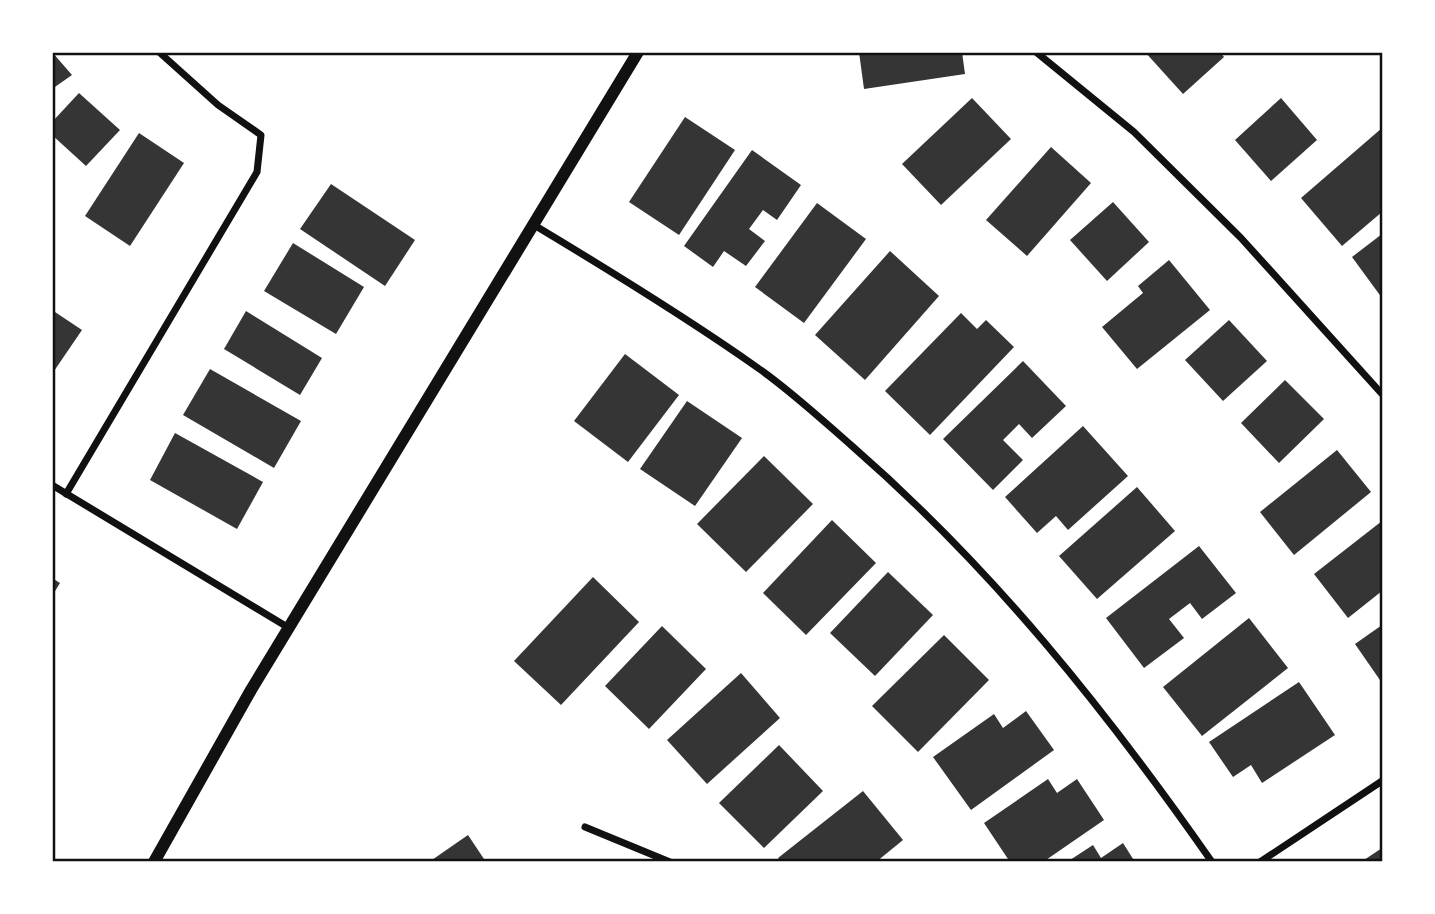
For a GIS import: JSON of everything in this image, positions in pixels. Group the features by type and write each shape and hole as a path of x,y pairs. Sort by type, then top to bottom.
{"street":[{"path":"66,494 257,172 261,135 218,105 159,52"},
{"path":"154,862 251,690 638,52"},
{"path":"1035,54 1134,132 1241,238 1382,394"},
{"path":"534,225 758,368 895,484 1010,598 1141,760 1212,862"},
{"path":"52,485 290,629"},
{"path":"1260,862 1382,781"},
{"path":"585,827 670,862"}],"building":[{"path":"52,52 72,75 52,89"},
{"path":"859,52 962,52 965,74 864,89"},
{"path":"1145,52 1220,52 1224,57 1183,94"},
{"path":"79,93 120,130 86,166 52,135 52,122"},
{"path":"972,98 1011,139 941,205 902,164"},
{"path":"1281,98 1317,140 1271,181 1235,140"},
{"path":"685,117 735,150 679,235 629,202"},
{"path":"1382,128 1382,212 1342,246 1301,198"},
{"path":"139,133 184,163 130,246 85,216"},
{"path":"1051,147 1091,183 1027,256 986,220"},
{"path":"752,150 801,185 777,220 763,210 749,229 765,241 746,266 724,251 713,267 684,246"},
{"path":"331,184 415,240 385,286 300,229"},
{"path":"1113,202 1149,242 1107,281 1070,240"},
{"path":"817,203 866,239 804,323 755,287"},
{"path":"1382,234 1382,298 1352,257"},
{"path":"293,243 364,287 336,334 264,291"},
{"path":"890,251 939,296 865,380 815,335"},
{"path":"1169,260 1210,310 1137,369 1102,327 1143,293 1138,286"},
{"path":"52,310 82,330 52,374"},
{"path":"246,311 322,358 300,395 224,349"},
{"path":"961,313 977,329 986,320 1014,347 930,435 885,391"},
{"path":"1229,320 1267,361 1223,401 1185,360"},
{"path":"625,354 679,395 628,462 574,421"},
{"path":"1023,361 1066,406 1032,438 1019,424 1003,440 1023,460 993,490 943,439"},
{"path":"210,369 301,421 274,468 183,415"},
{"path":"1285,380 1324,419 1279,463 1241,423"},
{"path":"687,401 742,438 695,506 640,469"},
{"path":"1083,426 1128,476 1068,530 1056,516 1037,533 1005,497"},
{"path":"175,433 263,482 237,529 150,480"},
{"path":"1337,450 1371,492 1294,555 1260,512"},
{"path":"764,456 813,504 746,572 697,524"},
{"path":"1137,487 1175,531 1097,599 1059,556"},
{"path":"832,520 876,563 806,635 763,593"},
{"path":"1382,521 1382,591 1348,618 1314,574"},
{"path":"1199,546 1236,593 1202,619 1190,603 1169,619 1184,638 1144,668 1106,618"},
{"path":"888,572 933,615 875,676 830,633"},
{"path":"593,577 639,622 561,705 514,661"},
{"path":"52,578 60,583 52,596"},
{"path":"1249,618 1288,668 1202,736 1163,687"},
{"path":"1382,625 1382,683 1355,644"},
{"path":"662,626 706,669 649,729 605,686"},
{"path":"944,635 989,680 918,752 872,706"},
{"path":"741,673 780,718 707,784 667,740"},
{"path":"1299,682 1335,735 1262,783 1251,765 1233,777 1209,742"},
{"path":"1026,711 1054,750 971,810 933,757 994,714 1003,728"},
{"path":"779,745 823,791 764,848 719,803"},
{"path":"1048,779 1057,793 1077,779 1104,820 1043,862 1010,862 984,823"},
{"path":"863,791 903,840 876,862 781,862 778,858"},
{"path":"468,835 486,862 429,862"},
{"path":"1123,843 1135,862 1067,862 1093,845 1101,858"},
{"path":"1382,848 1382,862 1361,862"}]}
